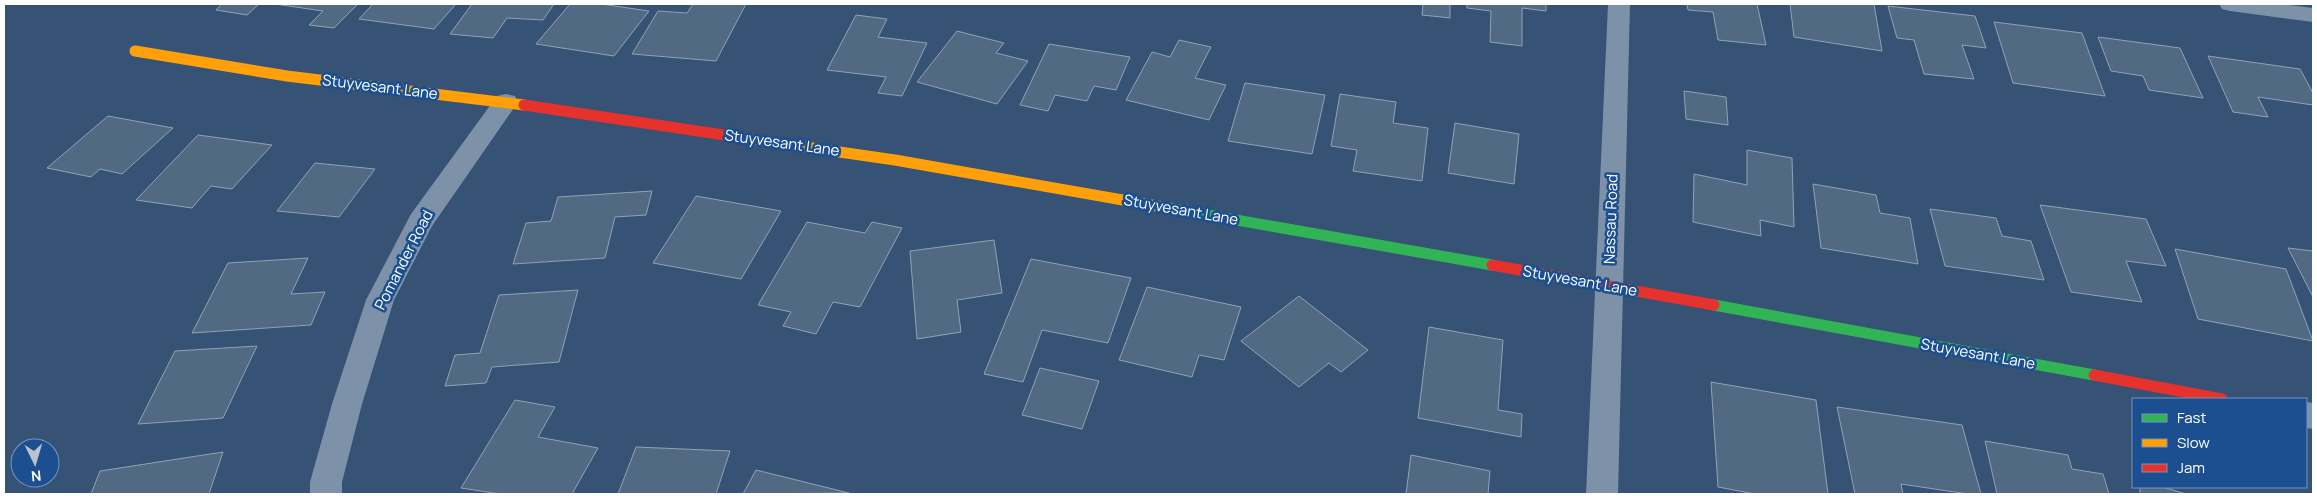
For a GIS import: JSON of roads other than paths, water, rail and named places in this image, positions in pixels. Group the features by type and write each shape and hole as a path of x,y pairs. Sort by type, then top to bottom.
{"street":[{"name":"Nassau Road","path":"1602,494 1619,4"},
{"path":"2230,4 2313,15"},
{"name":"Stuyvesant Lane","path":"135,51 287,76 506,102 895,160 1609,286 2217,398"},
{"name":"Pomander Road","path":"326,494 326,482 346,404 380,300 421,222 459,164 506,102"}]}
